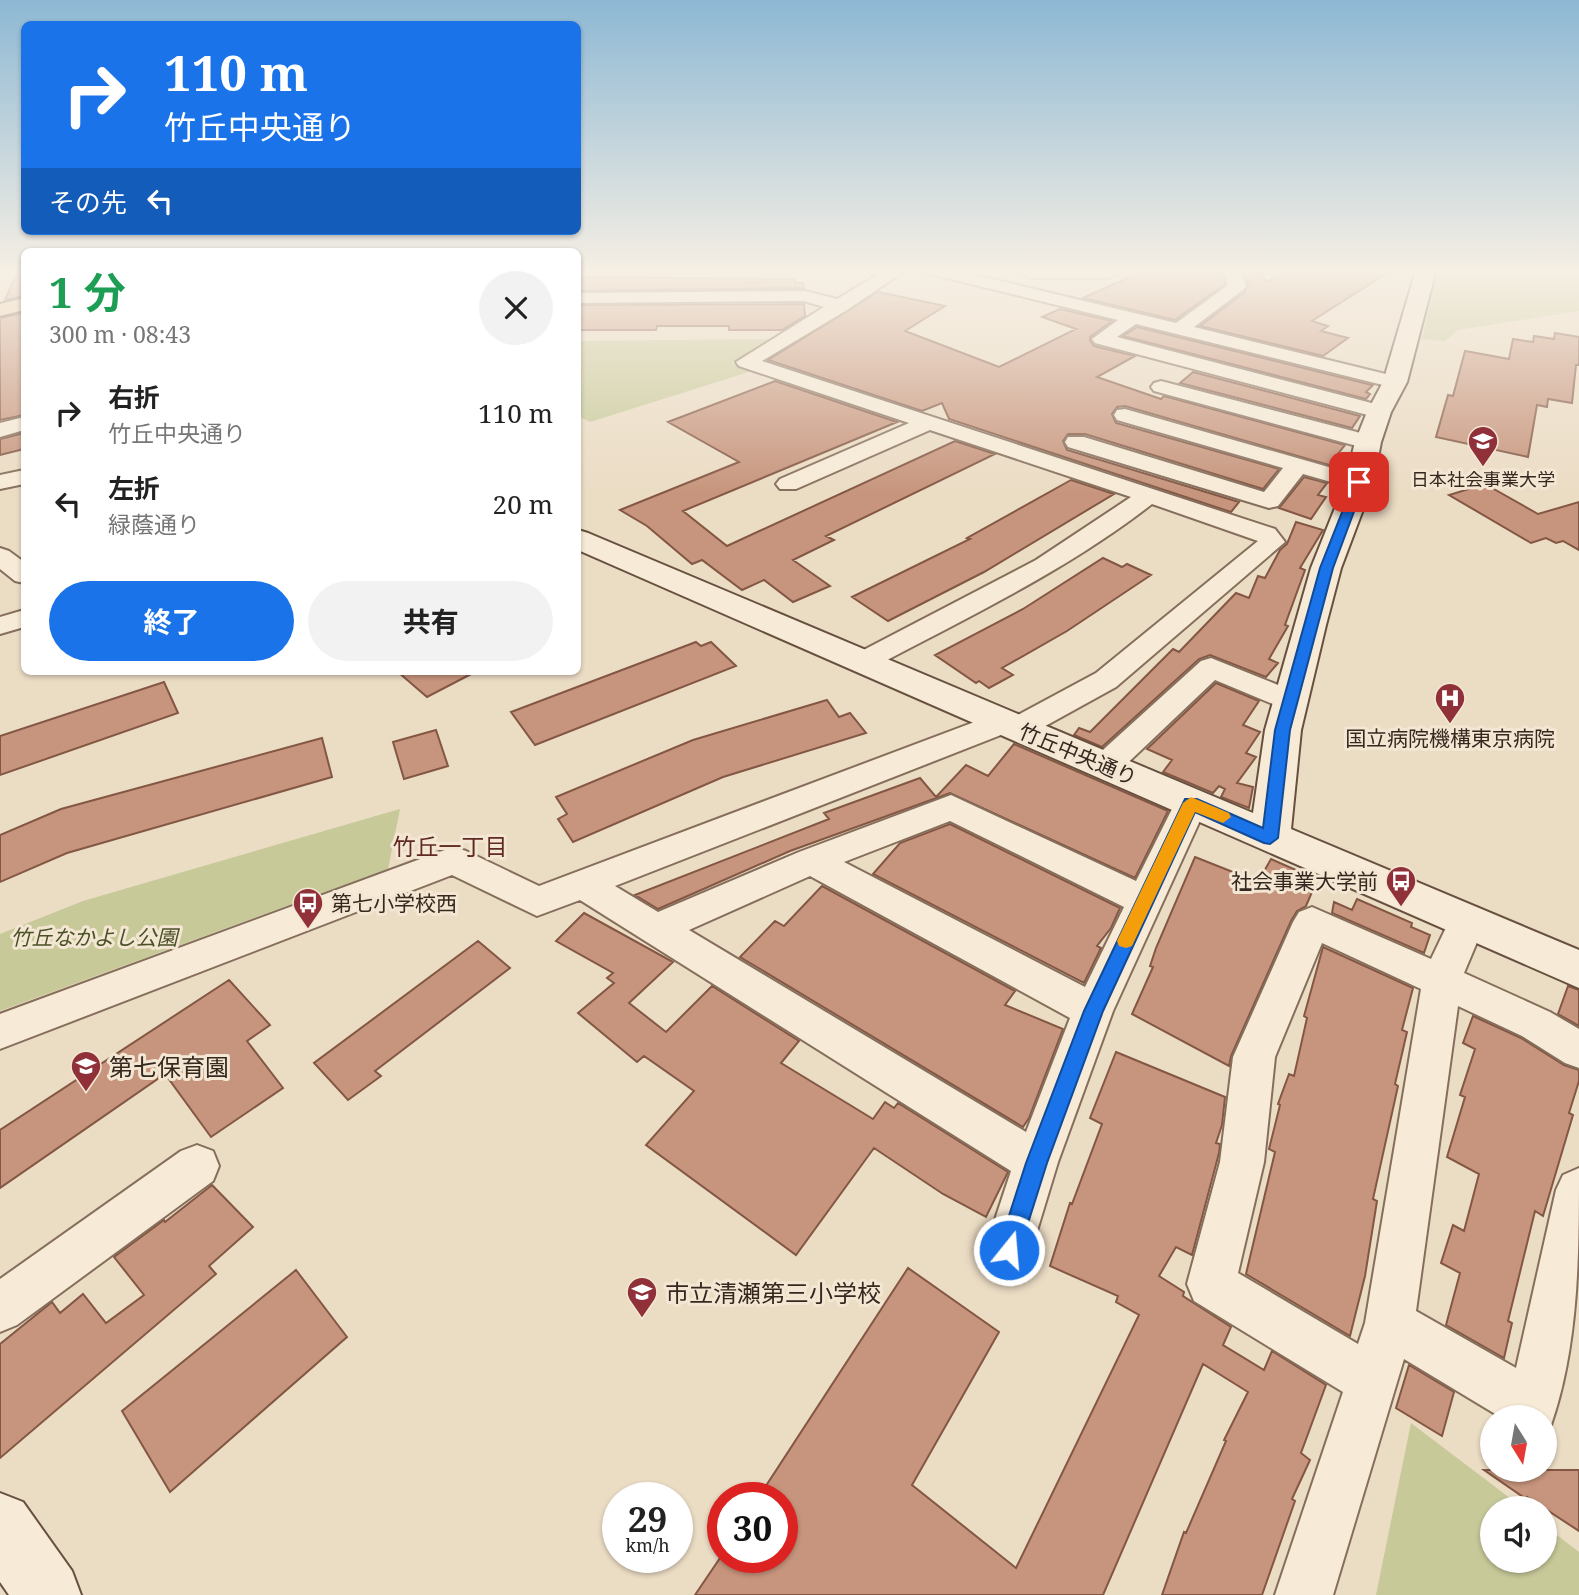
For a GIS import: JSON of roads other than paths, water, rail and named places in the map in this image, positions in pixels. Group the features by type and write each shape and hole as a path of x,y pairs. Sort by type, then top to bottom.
{"street":[{"path":"0,1032 454,860 537,902 1011,725 1106,680 1272,542 1266,534 746,362 776,344"},
{"path":"1122,344 1379,412"},
{"path":"1239,344 1395,382"},
{"path":"1270,838 1283,730 1326,568 1359,482 1368,442 1379,412 1395,382 1405,344"},
{"path":"1229,373 1256,349"},
{"path":"1040,461 1125,415 1192,363"},
{"path":"1161,387 1368,442"},
{"path":"1125,415 1359,482"},
{"path":"788,484 928,423"},
{"path":"0,430 21,425"},
{"path":"1076,442 1269,501 1298,465"},
{"path":"0,482 21,478"},
{"path":"862,662 1038,568 1120,518 1148,496"},
{"name":"竹丘中央通り","path":"581,540 1579,971"},
{"path":"0,556 21,573"},
{"path":"0,625 21,619"},
{"path":"1105,766 1211,667 1292,702"},
{"path":"1009,1250 1036,1163 1093,1011 1191,803"},
{"path":"655,929 811,861 951,807 1144,901"},
{"path":"811,861 1093,1011"},
{"path":"584,885 1036,1163"},
{"path":"1371,1380 1211,1284 1242,1162 1254,1057 1312,922 1536,1024 1579,1050"},
{"path":"1304,1595 1390,1323 1442,979 1466,923"},
{"path":"0,1308 197,1166"},
{"path":"1390,1323 1533,1407 1579,1190"},
{"path":"0,1525 48,1595"}],"place":[{"name":"日本社会事業大学","path":"1483,468"},
{"name":"国立病院機構東京病院","path":"1450,725"},
{"name":"社会事業大学前","path":"1401,908"},
{"name":"第七小学校西","path":"308,930"},
{"name":"第七保育園","path":"86,1093"},
{"name":"市立清瀬第三小学校","path":"642,1319"}],"district":[{"name":"竹丘一丁目","path":"450,846"}],"park label":[{"name":"竹丘なかよし公園","path":"94,937"}]}
